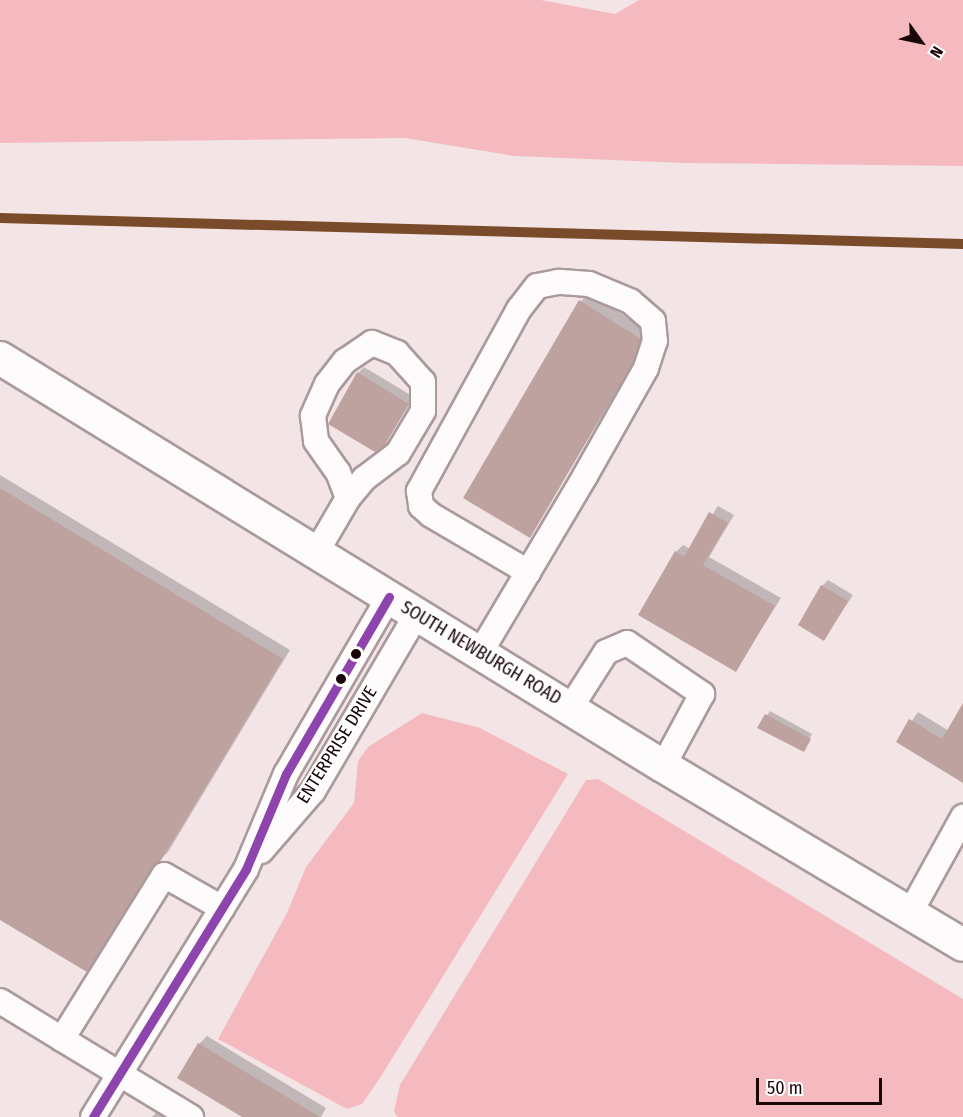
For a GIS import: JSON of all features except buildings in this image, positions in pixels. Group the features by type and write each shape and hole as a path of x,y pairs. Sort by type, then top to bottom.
{"main road":[{"name":"SOUTH NEWBURGH ROAD","path":"0,358 571,707 663,766 962,943"}],"street":[{"path":"480,653 528,573 646,368 655,340 653,321 630,301 589,284 558,282 537,286 519,309 419,491 421,506 430,515 528,573"},
{"path":"316,553 348,498 365,478 398,453 423,411 423,382 397,353 372,343 345,361 327,384 313,416 316,441 338,472 348,498"},
{"name":"ENTERPRISE DRIVE","path":"93,1117 246,869 286,774 389,597"},
{"name":"ENTERPRISE DRIVE","path":"246,869 313,791 417,614"},
{"path":"571,707 606,652 627,643 702,694 663,766"},
{"path":"910,913 963,817"},
{"path":"62,1039 164,875 222,908"},
{"path":"0,1001 191,1117"}],"shaded area":[{"path":"0,0 541,0 615,14 639,0 963,0 963,166 684,163 514,156 405,138 0,143"},
{"path":"422,713 480,728 568,774 380,1078 362,1104 347,1109 218,1039 287,913 306,867 354,803 358,761 368,747"},
{"path":"598,779 963,999 963,1117 397,1117 394,1111 400,1085 586,780"}],"transit line":[{"path":"0,218 963,244"},
{"path":"93,1117 246,869 286,774 389,597"}]}
